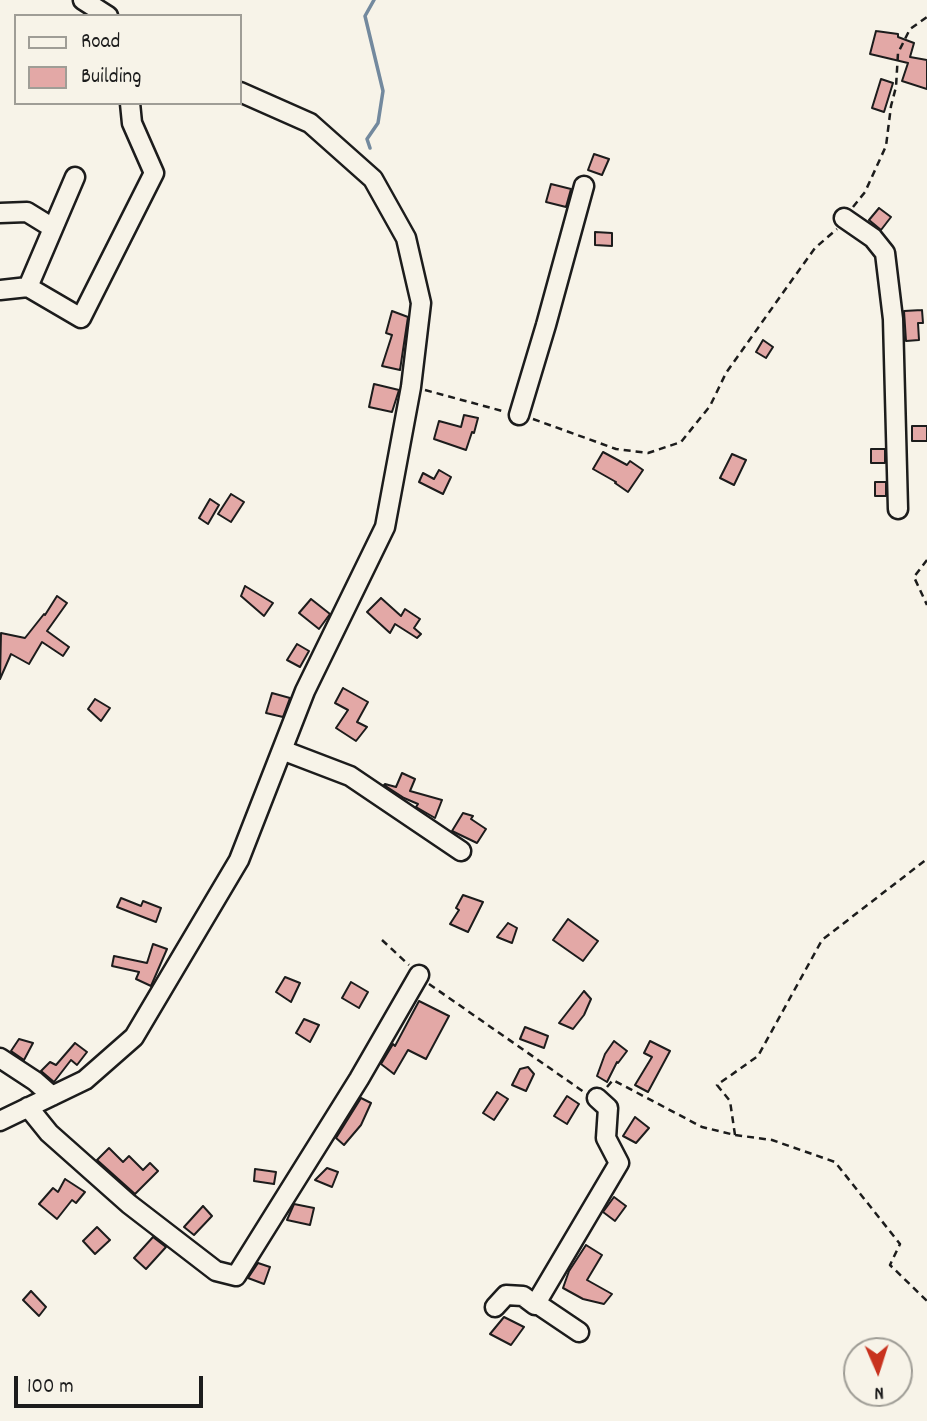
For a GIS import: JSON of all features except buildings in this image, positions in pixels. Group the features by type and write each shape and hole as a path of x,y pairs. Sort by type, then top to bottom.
{"street":[{"path":"83,0 105,14"},
{"path":"0,1121 85,1080 134,1037 239,860 305,691 385,527 411,387 421,303 406,239 373,179 310,122 242,93"},
{"path":"0,290 28,287 81,318 154,173 132,123 130,105"},
{"path":"28,287 75,177"},
{"path":"519,415 584,186"},
{"path":"0,214 27,212 53,228"},
{"path":"844,218 873,238 886,253 893,319 898,509"},
{"path":"282,750 350,776 461,851"},
{"path":"28,1107 49,1133 129,1204 216,1271 236,1276 359,1080 419,975"},
{"path":"0,1058 52,1096"},
{"path":"536,1303 619,1163 607,1138 608,1108 597,1098"},
{"path":"495,1307 506,1295 523,1296 579,1332"}],"path":[{"path":"411,387 519,415 615,449 648,453 681,442 710,406 726,373 815,248 837,228 864,192 886,146 896,87 898,53 910,29 927,18"},
{"path":"927,560 914,577 927,606"},
{"path":"735,1135 730,1101 717,1085 758,1056 822,940 927,859"},
{"path":"382,940 434,989 595,1100 613,1080 702,1127 772,1140 835,1162 900,1244 890,1265 927,1301"}],"waterway":[{"path":"370,148 367,139 378,123 383,91 365,16 374,0"}]}
